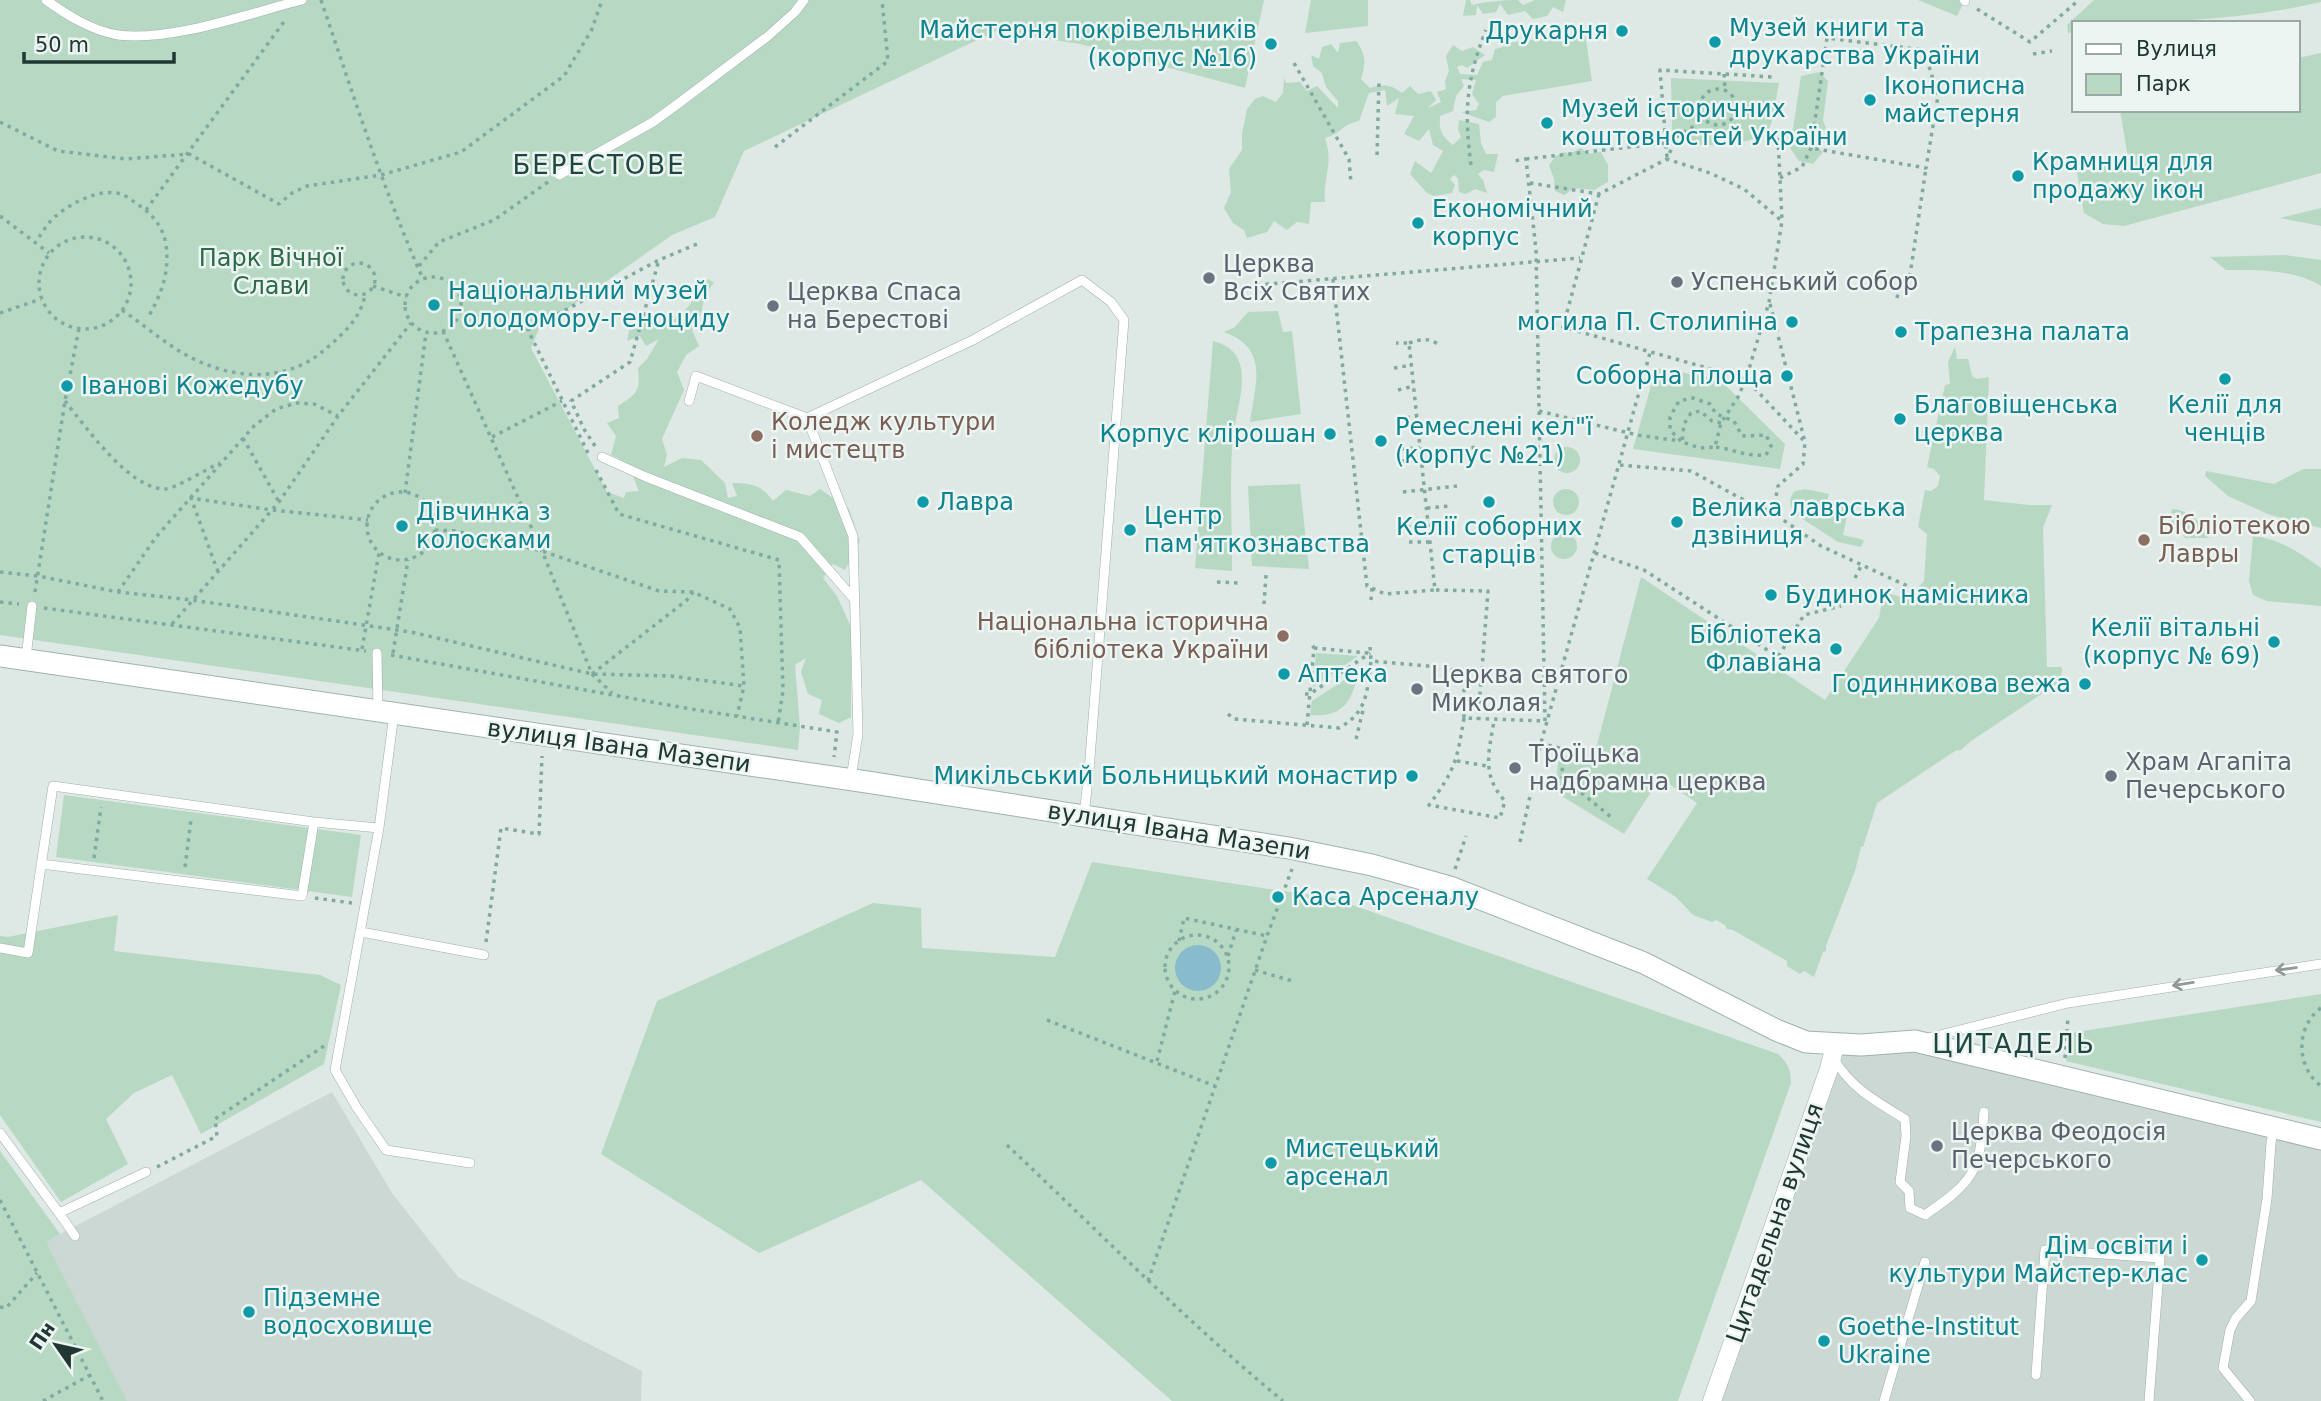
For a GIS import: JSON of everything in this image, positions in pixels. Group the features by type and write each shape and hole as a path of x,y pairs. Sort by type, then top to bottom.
{"main road":[{"name":"вулиця Івана Мазепи","path":"0,656 1084,815 1289,848 1372,865 1450,887 1644,963 1776,1030 1806,1042 1834,1050 1915,1041 2321,1139"}],"street":[{"name":"Цитадельна вулиця","path":"1712,1401 1834,1050"}],"lane":[{"path":"47,0 86,25 117,35 153,36 222,22 301,0"},
{"path":"559,175 679,103 768,37 804,0"},
{"path":"689,401 696,376 807,418 973,340 1082,280 1111,302 1124,320 1084,815"},
{"path":"807,418 853,536 858,734 841,778"},
{"path":"603,457 646,477 800,537 854,599"},
{"path":"26,660 32,606"},
{"path":"377,653 386,712 379,828 335,1070 386,1150 471,1163"},
{"path":"0,948 28,953 53,786 314,822 379,828"},
{"path":"41,864 302,896 314,822"},
{"path":"361,932 484,955"},
{"path":"1915,1041 2068,1003 2321,964"},
{"path":"1834,1050 1838,1066 1853,1084 1905,1119 1906,1136 1900,1182 1909,1191 1910,1208 1925,1215 1956,1193 1970,1176 1978,1160 1984,1111"},
{"path":"2250,1401 2223,1368 2230,1330 2236,1318 2252,1301 2274,1126"},
{"path":"0,1133 75,1236"},
{"path":"59,1213 146,1172"},
{"path":"2036,1376 2045,1250 2160,1258 2150,1401"},
{"path":"1884,1401 1925,1262"}],"path":[{"path":"146,210 301,0"},
{"path":"321,0 381,175 423,279"},
{"path":"0,121 58,151 126,159 189,154 279,204 292,193 307,186 381,175 461,152 564,76 592,29 602,0"},
{"path":"775,146 888,61 883,0"},
{"path":"1964,0 2030,42 2079,0"},
{"path":"1471,165 1466,100 1474,61 1486,30"},
{"path":"1780,178 1802,167 1811,148 1827,38 1924,50 1938,96 1910,275 1899,290 1897,298"},
{"path":"2033,54 2052,51"},
{"path":"1294,63 1349,159 1351,183"},
{"path":"1667,159 1660,70 1773,77"},
{"path":"1724,74 1725,90"},
{"path":"1377,155 1379,82"},
{"path":"1712,89 1725,90 1734,97 1737,108 1727,123 1716,125 1705,120 1700,109 1703,97 1712,89"},
{"path":"1529,183 1599,194 1667,159 1677,136 1705,120"},
{"path":"1715,447 1721,423 1746,379 1769,302 1782,221 1778,138"},
{"path":"1514,161 1665,142"},
{"path":"1811,148 1926,168"},
{"path":"1526,159 1536,250 1545,721"},
{"path":"1667,159 1713,174 1744,189 1782,221"},
{"path":"418,267 439,242 494,220 559,175"},
{"path":"39,237 55,216 84,198 122,194 146,210 158,221 166,244 167,266 156,304 148,317"},
{"path":"1563,327 1599,194"},
{"path":"0,216 50,253"},
{"path":"76,237 92,237 107,242 119,252 127,265 131,281 129,296 121,310 110,321 79,328 67,325 56,318 41,298 39,283 42,267 50,253 62,243 76,237"},
{"path":"696,244 659,260 528,330 619,514 779,560 783,691 778,723"},
{"path":"1258,285 1580,258"},
{"path":"604,486 603,457 584,429 571,401 631,362 659,260"},
{"path":"121,310 198,361 232,372 265,376 295,368 326,349 347,330 357,315 365,294 373,286 374,275 368,266 357,263 347,268 343,278 345,288 354,295 365,294"},
{"path":"423,279 441,279 456,290 459,316 443,331 426,333 411,323 406,315 406,297 410,289 423,279"},
{"path":"1333,279 1367,586 1385,594 1435,590 1488,591 1478,720"},
{"path":"373,286 406,297"},
{"path":"0,313 41,298"},
{"path":"1769,302 1805,442 1803,464 1778,486 1773,513"},
{"path":"1537,319 1746,379 1805,442"},
{"path":"173,625 279,502 338,416 411,323"},
{"path":"32,606 79,328"},
{"path":"443,331 542,551 592,674 614,695"},
{"path":"405,493 426,333"},
{"path":"1396,343 1409,343 1425,338 1440,346"},
{"path":"1409,343 1435,590"},
{"path":"1538,750 1650,353"},
{"path":"1394,368 1412,365"},
{"path":"1398,390 1414,386"},
{"path":"1539,411 1700,448 1729,448 1755,456 1766,455 1771,446 1766,435 1742,436 1734,421 1716,414 1710,404 1693,398 1679,401 1670,417 1670,430 1682,442"},
{"path":"492,437 562,400"},
{"path":"65,401 97,442 132,474 152,486 164,489 173,487 222,462"},
{"path":"118,592 156,537 254,426 276,409 296,403 314,404 338,416"},
{"path":"1682,442 1684,424 1691,413 1700,411 1712,421 1721,423"},
{"path":"1398,419 1417,416"},
{"path":"243,438 279,502"},
{"path":"1402,461 1476,447"},
{"path":"1401,449 1420,448"},
{"path":"1620,465 1691,471 1773,513 1822,547 1916,590"},
{"path":"1403,492 1457,486"},
{"path":"405,493 417,496 425,502 431,510 435,530 426,549 408,560 388,558 379,553 369,538 368,520 370,512 382,498 390,494 405,493"},
{"path":"191,498 368,520"},
{"path":"191,498 218,572"},
{"path":"1427,508 1448,506"},
{"path":"1407,527 1429,526"},
{"path":"435,530 455,531 542,551 659,590 693,592 730,609 740,628 744,686 737,716"},
{"path":"1409,542 1430,541"},
{"path":"0,602 362,651 379,553"},
{"path":"1595,553 1644,570 1778,657 1804,615 1841,606"},
{"path":"408,560 393,655 837,732 841,778"},
{"path":"1855,579 1862,564"},
{"path":"0,572 38,576 118,592 396,630 592,674 671,676 744,686"},
{"path":"1264,604 1266,575"},
{"path":"1217,582 1240,583"},
{"path":"1371,600 1372,587"},
{"path":"592,674 687,600 693,592"},
{"path":"1307,725 1314,648 1311,642"},
{"path":"1356,739 1366,700 1371,661 1370,646"},
{"path":"1314,648 1370,653"},
{"path":"1308,694 1370,653"},
{"path":"1371,661 1450,668 1464,681 1464,719 1457,761 1448,780 1429,805 1500,818 1505,801 1494,790 1487,766 1494,721"},
{"path":"1228,714 1234,719 1339,728 1354,720 1366,700"},
{"path":"1464,719 1545,721"},
{"path":"1540,743 1563,750 1562,777 1611,817"},
{"path":"484,955 501,828 539,834 542,756"},
{"path":"1457,761 1487,766"},
{"path":"1520,842 1532,787"},
{"path":"92,871 103,793"},
{"path":"182,883 193,806"},
{"path":"1148,1281 1266,936 1295,864"},
{"path":"302,896 366,905"},
{"path":"1179,941 1184,918 1266,936"},
{"path":"1227,958 1220,944 1210,938 1189,936 1179,941 1167,956 1165,965 1169,984 1184,997 1206,998 1216,993 1228,975 1227,958 1236,929"},
{"path":"1255,970 1292,981"},
{"path":"1157,1061 1175,991"},
{"path":"2061,1077 2069,1032 2068,1003"},
{"path":"2321,1008 2307,1023 2301,1054 2306,1069 2321,1086"},
{"path":"1047,1020 1215,1086"},
{"path":"146,1172 217,1136 215,1119 322,1046 340,1043"},
{"path":"1007,1145 1148,1281 1229,1356 1283,1401"},
{"path":"0,1200 103,1401"},
{"path":"0,1307 6,1308 37,1273"},
{"path":"43,1401 90,1375"}],"shaded area":[{"path":"1915,1041 2321,1139 2321,1401 1712,1401 1835,1045"},
{"path":"332,1092 392,1193 458,1277 642,1371 641,1401 124,1401 45,1242"}],"green space":[{"name":"Парк Вічної Слави","path":"0,0 1264,0 1245,88 1080,44 996,31 744,151 715,217 672,235 539,329 531,348 607,492 624,498 626,492 639,491 626,465 611,455 616,436 607,423 619,418 618,406 636,391 639,382 638,368 659,339 646,346 640,336 627,341 631,322 637,311 666,325 692,302 696,283 708,279 714,283 692,330 699,346 686,355 677,372 684,390 662,439 667,455 664,467 682,458 701,460 725,483 728,498 737,496 732,483 756,486 765,491 773,501 786,490 810,496 820,489 849,509 860,541 845,570 833,564 823,578 837,596 851,627 851,717 839,723 819,714 822,700 808,694 801,672 806,658 795,665 800,727 798,750 0,635"},
{"path":"1311,0 1368,0 1368,26 1305,33"},
{"path":"1466,0 1470,0 1472,5 1518,0 1523,5 1535,0 1566,0 1563,12 1553,7 1547,16 1533,19 1525,11 1508,15 1500,4 1496,12 1483,14 1477,5 1476,15 1463,16"},
{"path":"1918,0 1965,0 1957,16"},
{"path":"2094,0 2321,0 2291,8 2230,17 2168,21 2072,21 2072,32 2068,33 2067,25"},
{"path":"1585,33 1592,81 1503,96 1496,102 1496,117 1489,122 1461,112 1476,110 1479,104 1472,94 1476,80 1461,79 1464,86 1456,96 1453,111 1440,116 1441,129 1443,136 1453,145 1461,137 1458,130 1459,120 1479,124 1481,143 1486,154 1498,154 1494,172 1484,170 1478,174 1487,193 1475,189 1466,194 1459,192 1458,179 1454,175 1450,179 1455,185 1452,193 1434,196 1427,193 1410,174 1415,161 1431,173 1443,151 1433,145 1429,129 1419,141 1404,134 1414,116 1395,114 1399,98 1387,106 1385,90 1369,93 1359,121 1325,138 1329,156 1325,202 1311,202 1309,224 1297,222 1287,230 1274,221 1267,232 1247,238 1244,230 1233,223 1224,208 1231,192 1229,169 1242,150 1247,109 1255,99 1263,96 1276,102 1283,93 1284,78 1286,83 1300,82 1307,91 1317,86 1338,108 1338,101 1326,87 1322,73 1313,66 1311,55 1319,59 1322,47 1331,44 1338,53 1340,43 1356,41 1364,59 1361,79 1370,88 1387,86 1402,93 1410,86 1418,94 1431,91 1436,100 1428,108 1441,102 1437,92 1446,89 1445,81 1449,71 1446,56 1453,45 1462,51 1473,47 1485,55 1467,68 1462,65 1457,67 1460,74 1477,75 1483,62 1492,60 1495,49 1503,47 1505,43"},
{"path":"2321,53 2321,173 2124,226 2103,224 2084,213 2076,167 2128,158 2120,112 2300,112 2300,58"},
{"path":"1819,72 1828,81 1823,120 1826,129 1819,131 1816,145 1823,152 1813,164 1799,161 1790,148 1801,76"},
{"path":"1671,78 1779,83 1768,131 1753,139 1727,144 1701,145 1683,142 1672,130"},
{"path":"1581,148 1588,154 1601,152 1608,165 1608,182 1594,190 1575,188 1564,195 1555,191 1549,165 1556,156"},
{"path":"2321,208 2321,226 2280,218"},
{"path":"2285,255 2321,260 2321,286 2287,273 2226,270 2210,257"},
{"path":"1278,311 1283,332 1292,331 1301,414 1250,422 1256,381 1254,358 1239,339 1224,332 1235,327 1248,312"},
{"path":"1213,341 1233,352 1242,374 1232,445 1232,571 1195,568"},
{"path":"1955,347 1957,359 1968,359 1972,376 1977,379 1989,377 1984,500 2052,505 2043,528 2047,667 2062,667 2061,681 1961,750 1955,751 1877,803 1826,951 1823,952 1814,977 1804,971 1800,974 1787,966 1787,961 1727,929 1716,920 1712,922 1693,915 1676,897 1647,879 1697,803 1660,778 1624,834 1555,792 1559,754 1592,764 1641,577 1825,700 1879,618 1884,592 1908,599 1924,581 1927,534 1918,527 1925,490 1931,491 1938,486 1940,476 1934,469 1927,467 1945,385 1950,384 1948,362"},
{"path":"1656,368 1719,379 1785,444 1780,469 1633,449"},
{"path":"1567,447 1576,451 1580,460 1576,469 1567,473 1558,469 1554,460 1558,451"},
{"path":"2303,469 2321,469 2321,528 2270,515 2228,496 2205,476 2206,471 2274,484"},
{"path":"1300,484 1309,569 1252,566 1248,486"},
{"path":"1566,489 1575,493 1579,502 1575,511 1566,515 1557,511 1553,502 1557,493"},
{"path":"1805,489 1829,494 1827,502 1849,507 1843,535 1864,540 1861,547 1838,542 1795,514 1790,499 1795,491"},
{"path":"2172,509 2195,519 2209,538 2185,538 2182,533 2172,534"},
{"path":"1564,533 1573,537 1577,546 1573,555 1564,559 1555,555 1551,546 1555,537"},
{"path":"2253,536 2289,547 2321,568 2321,606 2267,601 2253,595 2249,581"},
{"path":"1316,653 1358,656 1313,687"},
{"path":"1358,671 1353,691 1344,705 1331,714 1310,715 1312,701"},
{"path":"64,795 361,835 352,897 56,857"},
{"path":"1092,862 1335,899 1778,1054 1788,1067 1791,1083 1678,1401 1172,1401 921,1180 759,1253 601,1154 657,1001 873,903 921,908 922,948 1055,957"},
{"path":"118,915 114,951 320,975 341,985 324,1064 201,1134 172,1075 134,1093 106,1119 128,1164 61,1202 0,1115 0,936 8,937"},
{"path":"2321,994 2321,1122 2066,1061 2070,1033"},
{"path":"0,1151 60,1234 46,1242 127,1401 0,1401"}],"water":[{"path":"1198,945 1214,952 1221,968 1214,984 1198,991 1182,984 1175,968 1182,952"}],"place":[{"name":"Друкарня","path":"1622,31"},
{"name":"Музей книги та друкарства України","path":"1715,42"},
{"name":"Майстерня покрівельників (корпус №16)","path":"1271,44"},
{"name":"Iконописна майстерня","path":"1870,100"},
{"name":"Музей історичних коштовностей України","path":"1547,123"},
{"name":"Крамниця для продажу ікон","path":"2018,176"},
{"name":"Економічний корпус","path":"1418,223"},
{"name":"Церква Всіх Святих","path":"1209,278"},
{"name":"Успенський собор","path":"1677,282"},
{"name":"Національний музей Голодомору-геноциду","path":"434,305"},
{"name":"Церква Спаса на Берестові","path":"773,306"},
{"name":"могила П. Столипіна","path":"1792,322"},
{"name":"Трапезна палата","path":"1901,332"},
{"name":"Соборна площа","path":"1787,376"},
{"name":"Келії для ченців","path":"2225,379"},
{"name":"Іванові Кожедубу","path":"67,386"},
{"name":"Благовіщенська церква","path":"1900,419"},
{"name":"Корпус клірошан","path":"1330,434"},
{"name":"Коледж культури і мистецтв","path":"757,436"},
{"name":"Ремеслені кел\"ї (корпус №21)","path":"1381,441"},
{"name":"Лавра","path":"923,502"},
{"name":"Келії соборних старців","path":"1489,502"},
{"name":"Велика лаврська дзвіниця","path":"1677,522"},
{"name":"Дівчинка з колосками","path":"402,526"},
{"name":"Центр пам'яткознавства","path":"1130,530"},
{"name":"Бібліотекою Лавры","path":"2144,540"},
{"name":"Будинок намісника","path":"1771,595"},
{"name":"Національна історична бібліотека України","path":"1283,636"},
{"name":"Келії вітальні (корпус № 69)","path":"2274,642"},
{"name":"Бібліотека Флавіана","path":"1836,649"},
{"name":"Аптека","path":"1284,674"},
{"name":"Годинникова вежа","path":"2085,684"},
{"name":"Церква святого Миколая","path":"1417,689"},
{"name":"Троїцька надбрамна церква","path":"1515,768"},
{"name":"Микільський Больницький монастир","path":"1412,776"},
{"name":"Храм Агапіта Печерського","path":"2111,776"},
{"name":"Каса Арсеналу","path":"1278,897"},
{"name":"Церква Феодосія Печерського","path":"1937,1146"},
{"name":"Мистецький арсенал","path":"1271,1163"},
{"name":"Дім освіти і культури Майстер-клас","path":"2202,1260"},
{"name":"Підземне водосховище","path":"249,1312"},
{"name":"Goethe-Institut Ukraine","path":"1824,1341"}],"district":[{"name":"БЕРЕСТОВЕ","path":"599,165"},
{"name":"ЦИТАДЕЛЬ","path":"2014,1044"}]}
